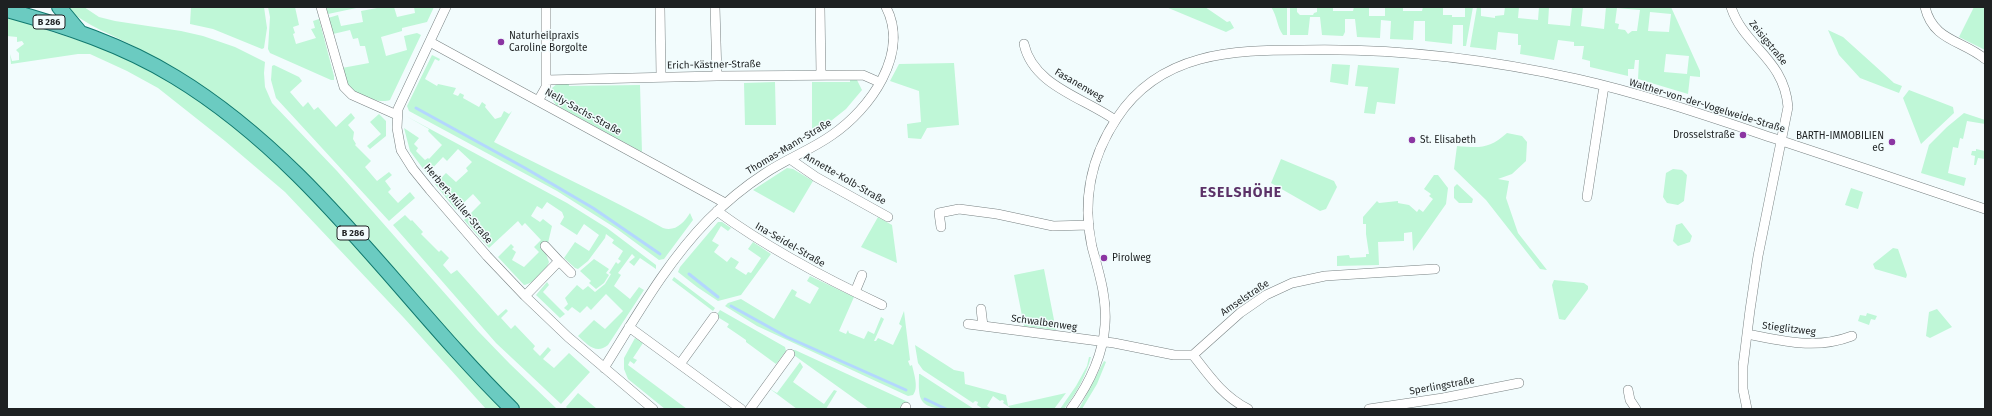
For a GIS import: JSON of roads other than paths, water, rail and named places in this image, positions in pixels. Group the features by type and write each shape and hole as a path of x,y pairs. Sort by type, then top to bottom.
{"main road":[{"path":"59,7 80,31"},
{"name":"B 286","path":"16,10 40,13 146,61 176,77 210,100 257,136 344,223 451,346 512,409"}],"street":[{"path":"321,7 344,87 352,95 397,115 401,101 446,7"},
{"path":"538,101 546,87 546,7"},
{"path":"660,7 661,77"},
{"path":"715,7 717,76"},
{"path":"820,7 821,75"},
{"name":"Thomas-Mann-Straße","path":"604,368 629,327 680,252 717,211 753,181 790,158 816,146 843,127 866,103 891,59 894,41 891,18 886,7"},
{"name":"Zeisigstraße","path":"1731,7 1736,21 1773,64 1783,83 1788,107 1781,141"},
{"path":"1925,7 1929,20 1937,31 1985,58"},
{"name":"Nelly-Sachs-Straße","path":"430,42 725,203"},
{"name":"Fasanenweg","path":"1024,44 1031,62 1048,80 1098,108 1115,120"},
{"name":"Walther-von-der-Vogelweide-Straße","path":"1071,409 1085,388 1094,370 1103,342 1105,304 1101,276 1089,225 1088,206 1094,165 1101,145 1115,120 1138,93 1170,71 1200,58 1245,52 1330,49 1436,56 1511,66 1604,86 1679,107 1985,209"},
{"name":"Erich-Kästner-Straße","path":"546,80 717,76 863,75 879,82"},
{"path":"1587,197 1604,86"},
{"name":"Herbert-Müller-Straße","path":"397,115 399,143 413,169 487,256 526,296 604,368 653,409"},
{"path":"1747,409 1743,379 1747,334 1758,256 1781,141"},
{"name":"Annette-Kolb-Straße","path":"790,158 816,177 888,217"},
{"path":"941,227 939,213 959,209 997,214 1053,226 1089,225"},
{"name":"Ina-Seidel-Straße","path":"717,211 772,249 816,274 882,305"},
{"path":"545,246 571,272"},
{"path":"526,296 559,261"},
{"name":"Amselstraße","path":"1193,355 1240,313 1266,295 1292,283 1325,276 1435,269"},
{"path":"855,292 862,275"},
{"path":"981,309 983,326"},
{"path":"680,364 714,317"},
{"name":"Schwalbenweg","path":"968,324 1103,342"},
{"path":"629,327 741,409"},
{"name":"Stieglitzweg","path":"1747,334 1800,344 1834,342 1852,336"},
{"path":"1103,342 1174,355 1193,355 1220,390 1228,397 1248,409"},
{"path":"750,409 790,354"},
{"name":"Sperlingstraße","path":"1369,409 1443,398 1518,383"},
{"path":"1628,390 1630,400 1636,409"}],"waterway":[{"path":"416,108 525,168 593,208 660,254"},
{"path":"689,274 718,297"},
{"path":"731,306 787,337 906,390"},
{"path":"925,399 946,409"}],"place":[{"name":"Naturheilpraxis Caroline Borgolte","path":"501,42"},
{"name":"Drosselstraße","path":"1743,135"},
{"name":"St. Elisabeth","path":"1412,140"},
{"name":"BARTH-IMMOBILIEN eG","path":"1892,142"},
{"name":"Pirolweg","path":"1104,258"}],"district":[{"name":"ESELSHÖHE","path":"1241,193"}]}
